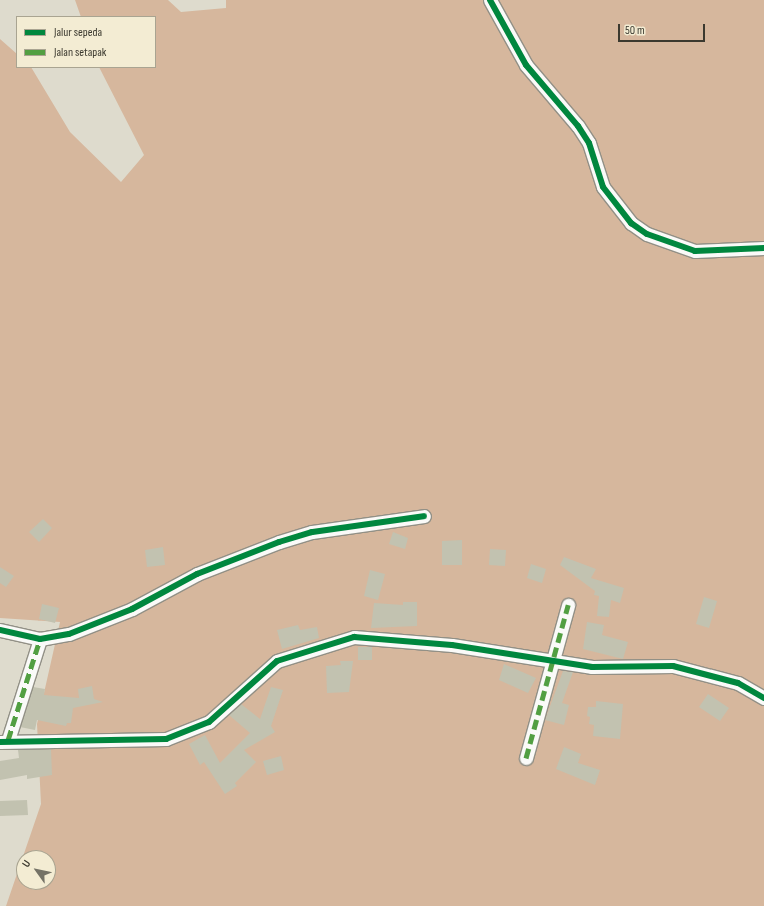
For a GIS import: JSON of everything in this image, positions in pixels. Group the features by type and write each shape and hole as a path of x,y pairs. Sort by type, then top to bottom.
{"street":[{"path":"490,0 526,65 578,126 589,143 603,188 631,223 647,234 695,250 764,248"},
{"path":"0,630 40,639 98,625 198,574 279,542 312,532 424,516"},
{"path":"526,758 568,605"},
{"path":"40,639 4,741 166,739 209,722 277,661 354,637 452,645 553,663 615,669 641,664 673,666 738,683 764,698"}],"shaded area":[{"path":"75,0 168,0 181,12 226,8 226,0 764,0 764,906 6,906 16,877 16,890 56,890 56,850 25,850 41,804 37,724 60,622 0,618 0,39 16,53 16,68 32,68 70,132 121,182 144,155 100,68 156,68 156,16 81,16"}],"building":[{"path":"43,519 52,528 39,542 29,532"},
{"path":"393,532 408,538 405,549 389,544"},
{"path":"462,540 462,565 442,565 442,541"},
{"path":"163,547 165,565 147,567 145,550"},
{"path":"490,549 506,550 505,566 489,565"},
{"path":"564,557 596,569 591,578 624,588 620,603 611,600 609,617 597,616 599,596 594,595 595,591 560,565"},
{"path":"531,564 546,569 542,583 527,578"},
{"path":"0,567 14,576 6,587 0,583"},
{"path":"370,570 385,574 378,600 364,596"},
{"path":"704,597 717,601 709,628 696,624"},
{"path":"403,602 417,602 417,626 371,628 374,603 403,605"},
{"path":"42,604 59,608 55,623 39,619"},
{"path":"587,622 604,625 602,635 628,642 623,659 583,649"},
{"path":"298,625 300,630 317,627 319,638 282,649 277,630"},
{"path":"358,647 372,647 372,660 358,660"},
{"path":"340,661 353,661 349,692 327,693 326,666 341,665"},
{"path":"504,664 536,678 528,693 499,680"},
{"path":"563,671 573,672 562,703 569,705 564,725 545,720"},
{"path":"92,686 94,699 103,702 73,708 71,723 67,723 66,726 37,720 35,730 20,727 33,687 45,689 44,695 79,698 78,689"},
{"path":"271,687 283,690 271,726 275,732 244,750 256,762 235,783 237,786 225,794 204,762 200,765 189,744 205,735 220,763 250,733 229,715 241,704 260,719"},
{"path":"708,694 729,708 720,721 699,707"},
{"path":"596,701 623,704 620,739 593,736 594,725 589,724 590,717 587,716 588,707 596,707"},
{"path":"564,747 581,754 578,763 600,770 595,785 556,769"},
{"path":"51,749 52,775 27,779 27,775 0,780 0,761 19,758 18,750"},
{"path":"281,756 284,770 267,775 263,761"},
{"path":"27,800 28,815 0,816 0,801"}],"marked path":[{"path":"526,758 568,605"},
{"path":"8,740 40,639"}],"cycle path":[{"path":"490,0 526,65 578,126 589,143 603,187 631,223 647,234 695,251 764,248"},
{"path":"0,630 40,639 69,634 132,609 197,574 279,542 312,532 424,516"},
{"path":"0,742 166,739 209,722 277,661 354,637 452,645 592,667 673,666 738,683 764,698"}]}
